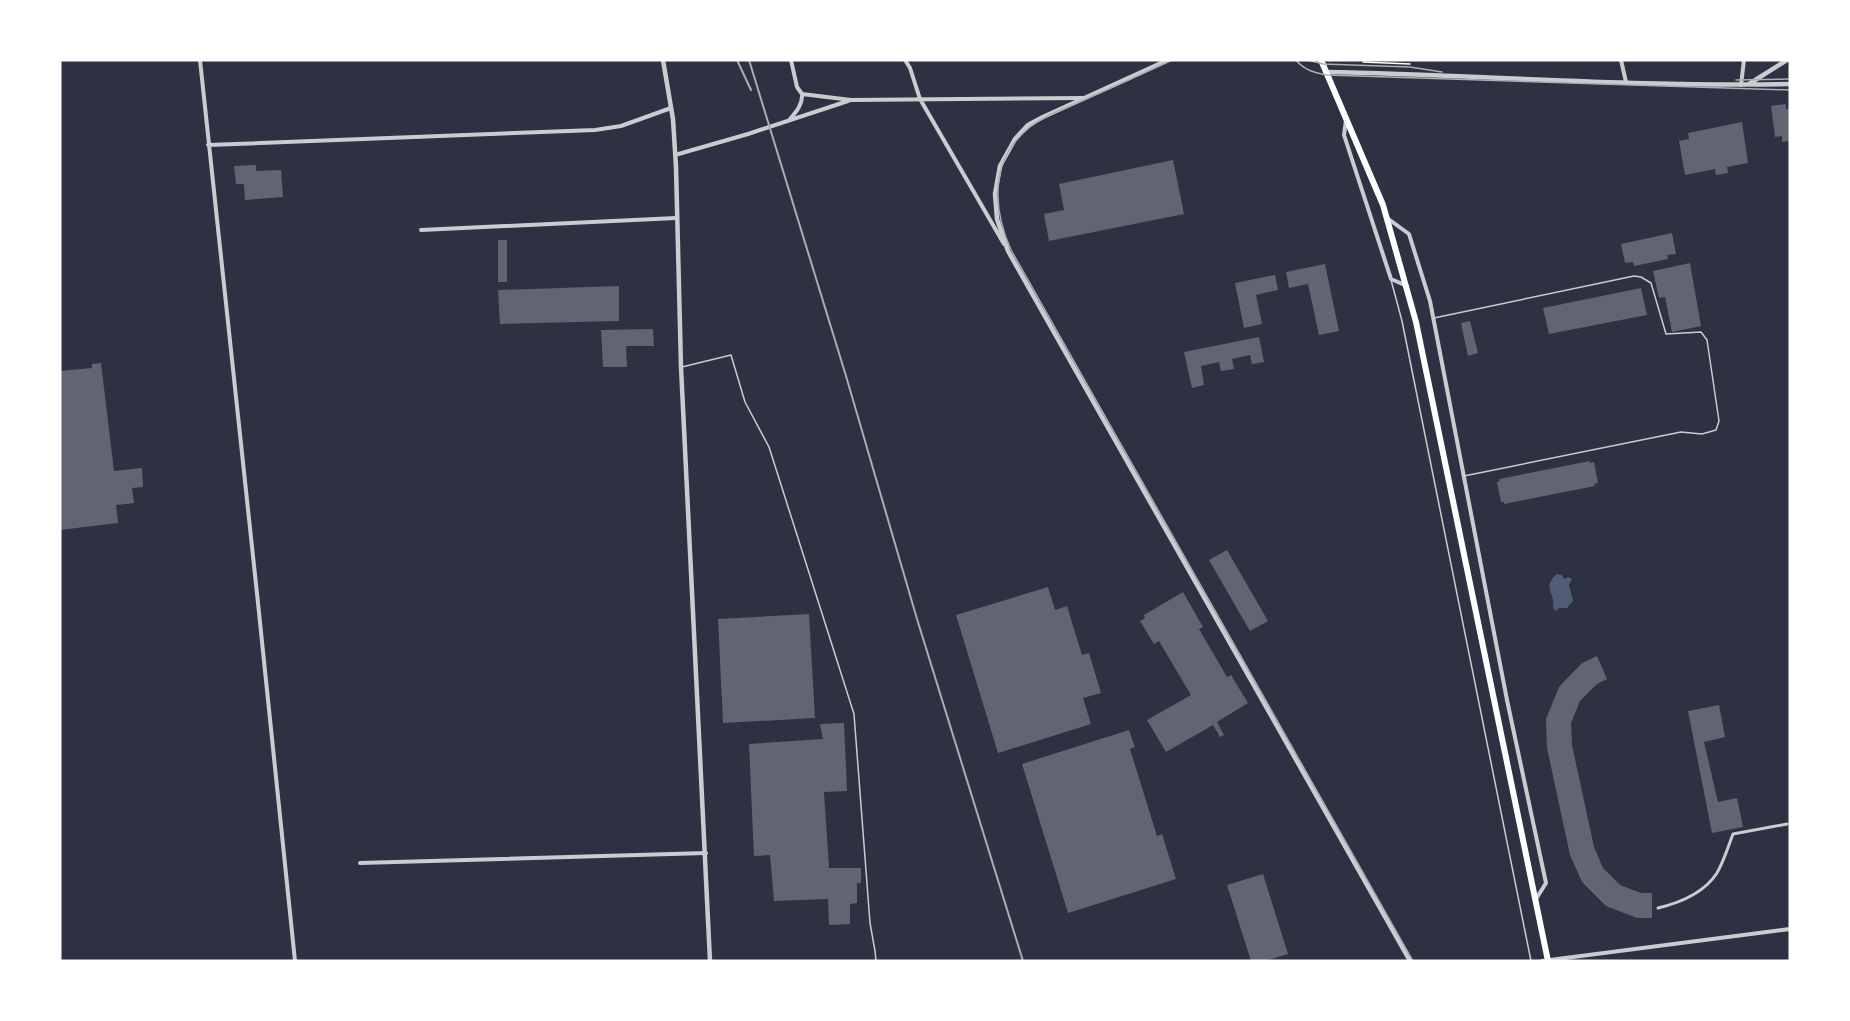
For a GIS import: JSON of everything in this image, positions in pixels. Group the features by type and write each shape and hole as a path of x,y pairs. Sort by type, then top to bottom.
{"main road":[{"path":"1321,60 1386,218 1416,322 1536,899 1546,961"}],"street":[{"path":"200,60 295,961"},
{"path":"663,60 675,155 681,368 710,961"},
{"path":"788,121 803,99 797,87 791,60"},
{"path":"905,60 920,99 1410,961"},
{"path":"1008,251 995,207 997,176 1015,139 1028,125 1043,117 1168,60"},
{"path":"1621,60 1626,82"},
{"path":"1744,60 1744,85"},
{"path":"1744,85 1787,60"},
{"path":"1326,72 1626,82 1790,84"},
{"path":"802,94 851,100 1085,98"},
{"path":"675,155 851,100"},
{"path":"208,145 595,130 621,126 670,108"},
{"path":"1346,119 1344,135 1391,279 1407,286"},
{"path":"421,230 676,218"},
{"path":"1386,218 1409,234 1430,301 1507,700 1546,883 1536,899"},
{"path":"1658,908 1696,894 1716,874 1733,834 1787,824"},
{"path":"360,863 706,853"},
{"path":"1546,961 1790,929"}],"lane":[{"path":"1433,319 1634,276 1651,283 1666,334 1701,332 1707,340 1719,421 1716,429 1711,432 1702,434 1681,432 1464,476"},
{"path":"1391,279 1402,321 1531,961"},
{"path":"681,368 731,355 745,402 769,447 854,714 870,923 876,961"}],"path":[{"path":"1364,62 1410,64"}],"water":[{"path":"1557,574 1562,575 1564,579 1569,577 1572,579 1569,585 1573,601 1567,608 1559,608 1556,611 1553,608 1553,598 1549,587"}],"building":[{"path":"1786,104 1786,109 1790,109 1790,141 1782,142 1782,136 1775,137 1771,106"},
{"path":"1742,122 1748,163 1727,167 1728,173 1716,175 1715,169 1685,175 1679,141 1689,139 1688,133"},
{"path":"1173,160 1184,214 1049,241 1044,214 1064,210 1059,184"},
{"path":"256,165 256,171 281,170 283,197 245,200 244,184 236,184 234,166"},
{"path":"1672,233 1676,254 1667,255 1668,259 1634,266 1633,262 1625,263 1621,244"},
{"path":"498,240 507,240 507,282 498,282"},
{"path":"1690,263 1701,326 1672,332 1665,297 1659,298 1653,271"},
{"path":"1325,264 1339,331 1319,335 1308,284 1289,288 1286,272"},
{"path":"1275,275 1278,290 1256,295 1262,324 1244,328 1235,283"},
{"path":"619,286 619,321 500,324 498,290"},
{"path":"1641,288 1647,315 1549,334 1543,308"},
{"path":"1470,321 1478,353 1468,356 1461,323"},
{"path":"653,329 654,346 626,346 627,367 603,367 601,330"},
{"path":"1259,337 1264,362 1252,364 1250,355 1232,359 1234,369 1221,371 1219,362 1201,366 1204,385 1192,388 1184,352"},
{"path":"101,363 114,471 142,468 143,487 132,488 134,503 116,505 118,523 60,530 60,371 92,368 92,364"},
{"path":"1590,461 1590,463 1594,462 1598,483 1594,484 1595,486 1504,504 1501,502 1497,482 1500,481 1499,479"},
{"path":"1227,550 1268,621 1250,631 1209,560"},
{"path":"1048,587 1055,610 1067,606 1082,655 1089,653 1101,693 1083,698 1091,724 998,753 956,615"},
{"path":"1183,592 1203,627 1199,629 1227,677 1231,675 1248,703 1217,722 1224,735 1220,737 1213,725 1166,752 1147,720 1191,695 1159,641 1154,644 1140,621 1145,618 1144,615"},
{"path":"809,614 815,718 723,723 718,619"},
{"path":"1597,656 1607,679 1597,684 1580,701 1571,723 1572,745 1594,847 1603,868 1620,885 1641,893 1652,893 1652,918 1637,918 1606,906 1582,882 1570,855 1547,748 1546,719 1559,687 1582,663"},
{"path":"1719,705 1725,737 1704,742 1718,802 1737,798 1743,827 1712,833 1688,711"},
{"path":"844,723 847,791 824,792 829,868 861,868 861,883 857,883 857,903 850,904 850,924 829,925 828,899 774,901 770,855 754,856 749,744 823,739 820,724"},
{"path":"1129,730 1135,747 1130,749 1157,836 1162,834 1176,879 1068,913 1022,764"},
{"path":"1263,874 1288,954 1265,961 1251,961 1227,885"}],"tram line":[{"path":"1172,60 1050,114 1030,127 1007,153 1001,168 998,184 1000,217 1011,250 1413,961"},
{"path":"1296,60 1310,70 1327,75 1790,90"},
{"path":"1308,60 1323,64 1410,67 1442,72"},
{"path":"1736,80 1790,79"}],"railway":[{"path":"737,60 751,90"},
{"path":"749,60 846,376 917,619 1023,961"}]}
